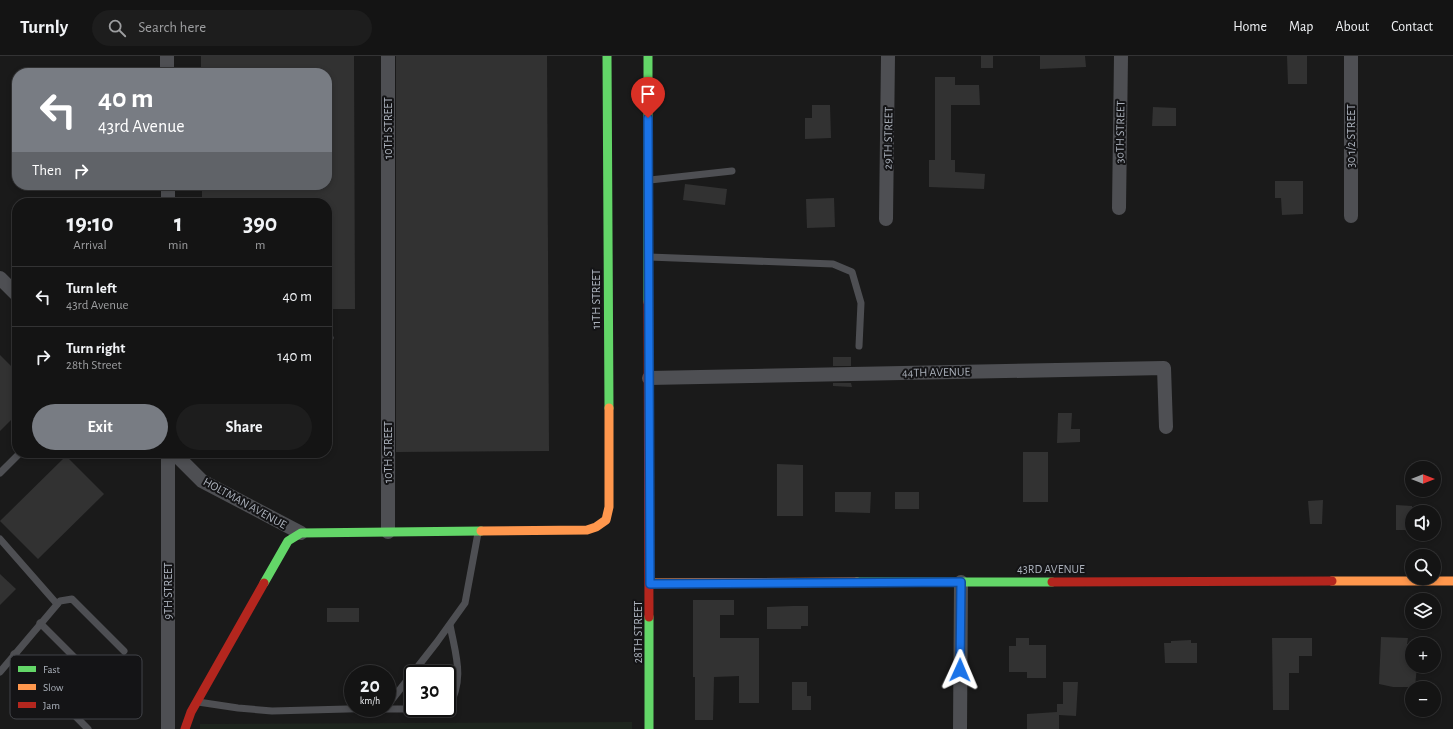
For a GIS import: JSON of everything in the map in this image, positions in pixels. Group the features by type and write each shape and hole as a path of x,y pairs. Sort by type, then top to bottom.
{"street":[{"path":"167,56 167,68"},
{"name":"10TH STREET","path":"388,56 388,532"},
{"name":"11TH STREET","path":"478,533 587,530 596,527 606,520 609,507 607,56"},
{"name":"28TH STREET","path":"648,56 650,584 649,729"},
{"name":"29TH STREET","path":"886,219 888,56"},
{"name":"30TH STREET","path":"1119,208 1121,56"},
{"name":"30 1/2 STREET","path":"1351,56 1351,216"},
{"path":"2,284 12,291"},
{"name":"44TH AVENUE","path":"649,378 1164,368 1166,427"},
{"name":"9TH STREET","path":"168,458 168,729"},
{"name":"HOLTMAN AVENUE","path":"179,458 202,481 301,533"},
{"path":"185,729 197,702 288,541 301,533 478,533"},
{"name":"43RD AVENUE","path":"650,584 1453,581"},
{"path":"960,729 961,582"}],"lane":[{"path":"648,180 732,171"},
{"path":"648,257 832,264 852,272 861,303 859,346"},
{"path":"0,473 15,458"},
{"path":"396,694 465,603 478,533"},
{"path":"0,539 57,604"},
{"path":"14,654 60,601 72,599 124,651"},
{"path":"40,623 72,655"},
{"path":"396,708 448,709 456,694 459,675 450,624"},
{"path":"0,672 10,659"},
{"path":"197,702 272,711 344,709"},
{"path":"78,719 88,729"}],"shaded area":[{"path":"632,722 632,729 200,729 200,724"}],"building":[{"path":"201,56 354,56 355,309 332,309 332,198 202,198 202,190 332,190 332,68 201,68"},
{"path":"396,56 547,56 549,451 396,452"},
{"path":"981,56 993,56 993,68 981,68"},
{"path":"1040,56 1085,56 1086,67 1040,69"},
{"path":"1287,56 1307,56 1307,84 1288,84"},
{"path":"935,77 955,77 955,85 979,85 980,105 951,105 951,160 955,160 955,172 985,174 984,189 929,187 929,160 935,160"},
{"path":"812,105 830,105 831,138 805,139 805,118 812,118"},
{"path":"1153,107 1176,108 1176,126 1152,126"},
{"path":"1275,181 1303,181 1303,214 1282,215 1281,198 1275,198"},
{"path":"685,184 727,189 725,205 683,200"},
{"path":"834,198 835,227 807,228 806,199"},
{"path":"0,355 12,367 12,419 0,431"},
{"path":"833,357 851,357 851,366 833,366"},
{"path":"833,383 851,383 852,387 833,386"},
{"path":"1058,413 1072,413 1071,429 1080,429 1080,442 1057,443"},
{"path":"1023,452 1048,452 1048,502 1023,502"},
{"path":"64,458 68,458 104,494 38,559 0,521"},
{"path":"777,464 803,465 803,516 777,516"},
{"path":"835,492 871,492 870,513 835,512"},
{"path":"895,492 919,492 919,509 895,509"},
{"path":"1323,500 1322,524 1310,524 1308,501"},
{"path":"1396,505 1405,506 1405,530 1396,530"},
{"path":"0,574 16,589 0,605"},
{"path":"693,600 734,600 734,615 720,615 720,638 759,638 759,703 739,703 739,676 714,677 713,720 695,720 695,677 693,677"},
{"path":"808,606 808,626 801,626 801,629 767,629 767,607"},
{"path":"327,608 359,608 359,622 327,622"},
{"path":"1381,637 1405,638 1405,673 1416,673 1416,681 1405,681 1405,687 1393,687 1379,684"},
{"path":"1016,638 1029,638 1029,645 1046,645 1046,678 1027,678 1027,672 1009,672 1009,646 1016,646"},
{"path":"1272,638 1312,638 1312,656 1299,656 1299,673 1289,673 1289,710 1273,710"},
{"path":"1191,640 1191,643 1197,643 1197,663 1165,663 1164,643 1171,643 1171,641"},
{"path":"792,682 807,682 807,696 811,696 811,710 792,710"},
{"path":"1063,682 1078,682 1076,716 1059,715 1059,729 1027,729 1027,714 1057,712 1057,704 1063,704"}],"traffic: fast":[{"path":"607,56 609,408"},
{"path":"648,56 648,302"},
{"path":"264,583 288,541 301,533 481,531"},
{"path":"857,582 1052,582"},
{"path":"649,617 649,729"}],"traffic: slow":[{"path":"481,531 587,530 596,527 606,520 609,507 609,408"},
{"path":"1332,581 1453,581"},
{"path":"650,583 857,582"}],"traffic: jam":[{"path":"648,302 649,617"},
{"path":"1052,582 1332,581"},
{"path":"185,729 191,712 264,583"}],"route":[{"path":"648,118 650,584 961,582 960,670"}]}
